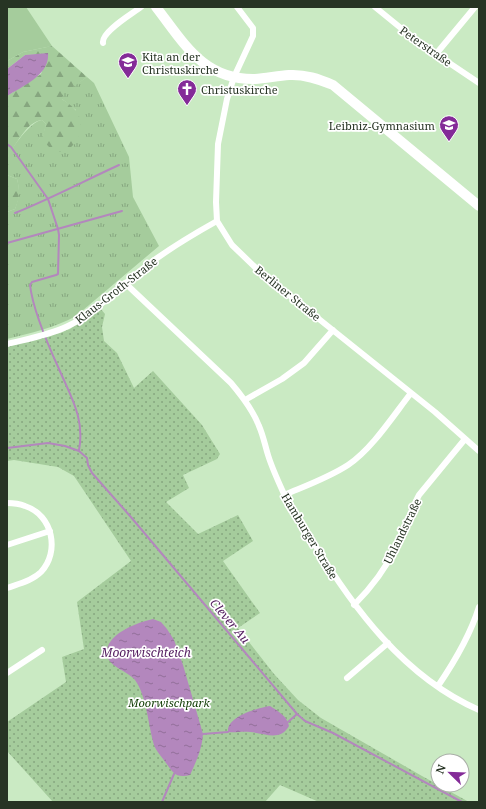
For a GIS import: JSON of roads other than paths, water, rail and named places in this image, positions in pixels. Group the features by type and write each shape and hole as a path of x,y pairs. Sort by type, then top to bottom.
{"main road":[{"path":"156,7 198,59 207,66 234,77 254,79 300,75 316,78 333,85 479,206"}],"street":[{"path":"103,43 103,38 108,31 141,7"},
{"name":"Berliner Straße","path":"237,7 253,28 253,33 234,77 227,99 218,144 216,202 217,221 232,246 259,271 435,412 479,450"},
{"name":"Peterstraße","path":"375,7 401,29 479,83"},
{"path":"436,54 475,7"},
{"name":"Klaus-Groth-Straße","path":"7,344 70,326 102,303 145,266 178,243 217,221"},
{"name":"Hamburger Straße","path":"125,283 231,383 252,411 259,426 268,455 284,495 329,568 354,605 388,644 419,674 468,705 479,710"},
{"path":"244,400 282,378 304,363 333,330"},
{"path":"284,495 320,480 348,464 368,447 411,393"},
{"name":"Uhlandstraße","path":"354,605 367,592 383,570 396,546 413,505 419,495 465,438"},
{"path":"7,503 26,506 35,511 44,520 50,531 52,543 51,555 40,573 30,580 7,588"},
{"path":"7,545 50,531"},
{"path":"438,686 454,662 468,636 479,607"},
{"path":"347,678 388,644"},
{"path":"7,673 42,650"}],"water":[{"path":"48,53 45,68 40,74 28,84 7,96 7,69 25,55"},
{"name":"Moorwischteich","path":"153,619 161,622 174,640 183,665 203,734 200,750 190,775 181,776 176,774 171,770 158,752 154,745 145,703 139,687 131,676 112,664 107,655 109,644 119,633 133,625"},
{"path":"270,706 282,714 288,722 289,726 281,734 271,735 247,732 228,732 232,722 243,714"}],"waterway":[{"path":"7,144 11,147 48,199 58,229 58,274 32,282 30,285 34,306 42,328 76,408 80,428 79,450"},
{"path":"15,213 119,165"},
{"path":"7,243 122,211"},
{"name":"Clever Au","path":"7,448 48,443 65,446 79,451 87,458 88,465 92,473 297,714 305,721 333,733 462,802"},
{"path":"288,722 297,714"},
{"path":"203,734 228,732"},
{"path":"162,802 174,774"}],"place":[{"name":"Kita an der Christuskirche","path":"128,79"},
{"name":"Christuskirche","path":"187,106"},
{"name":"Leibniz-Gymnasium","path":"449,142"}],"park label":[{"name":"Moorwischpark","path":"169,702"}]}
